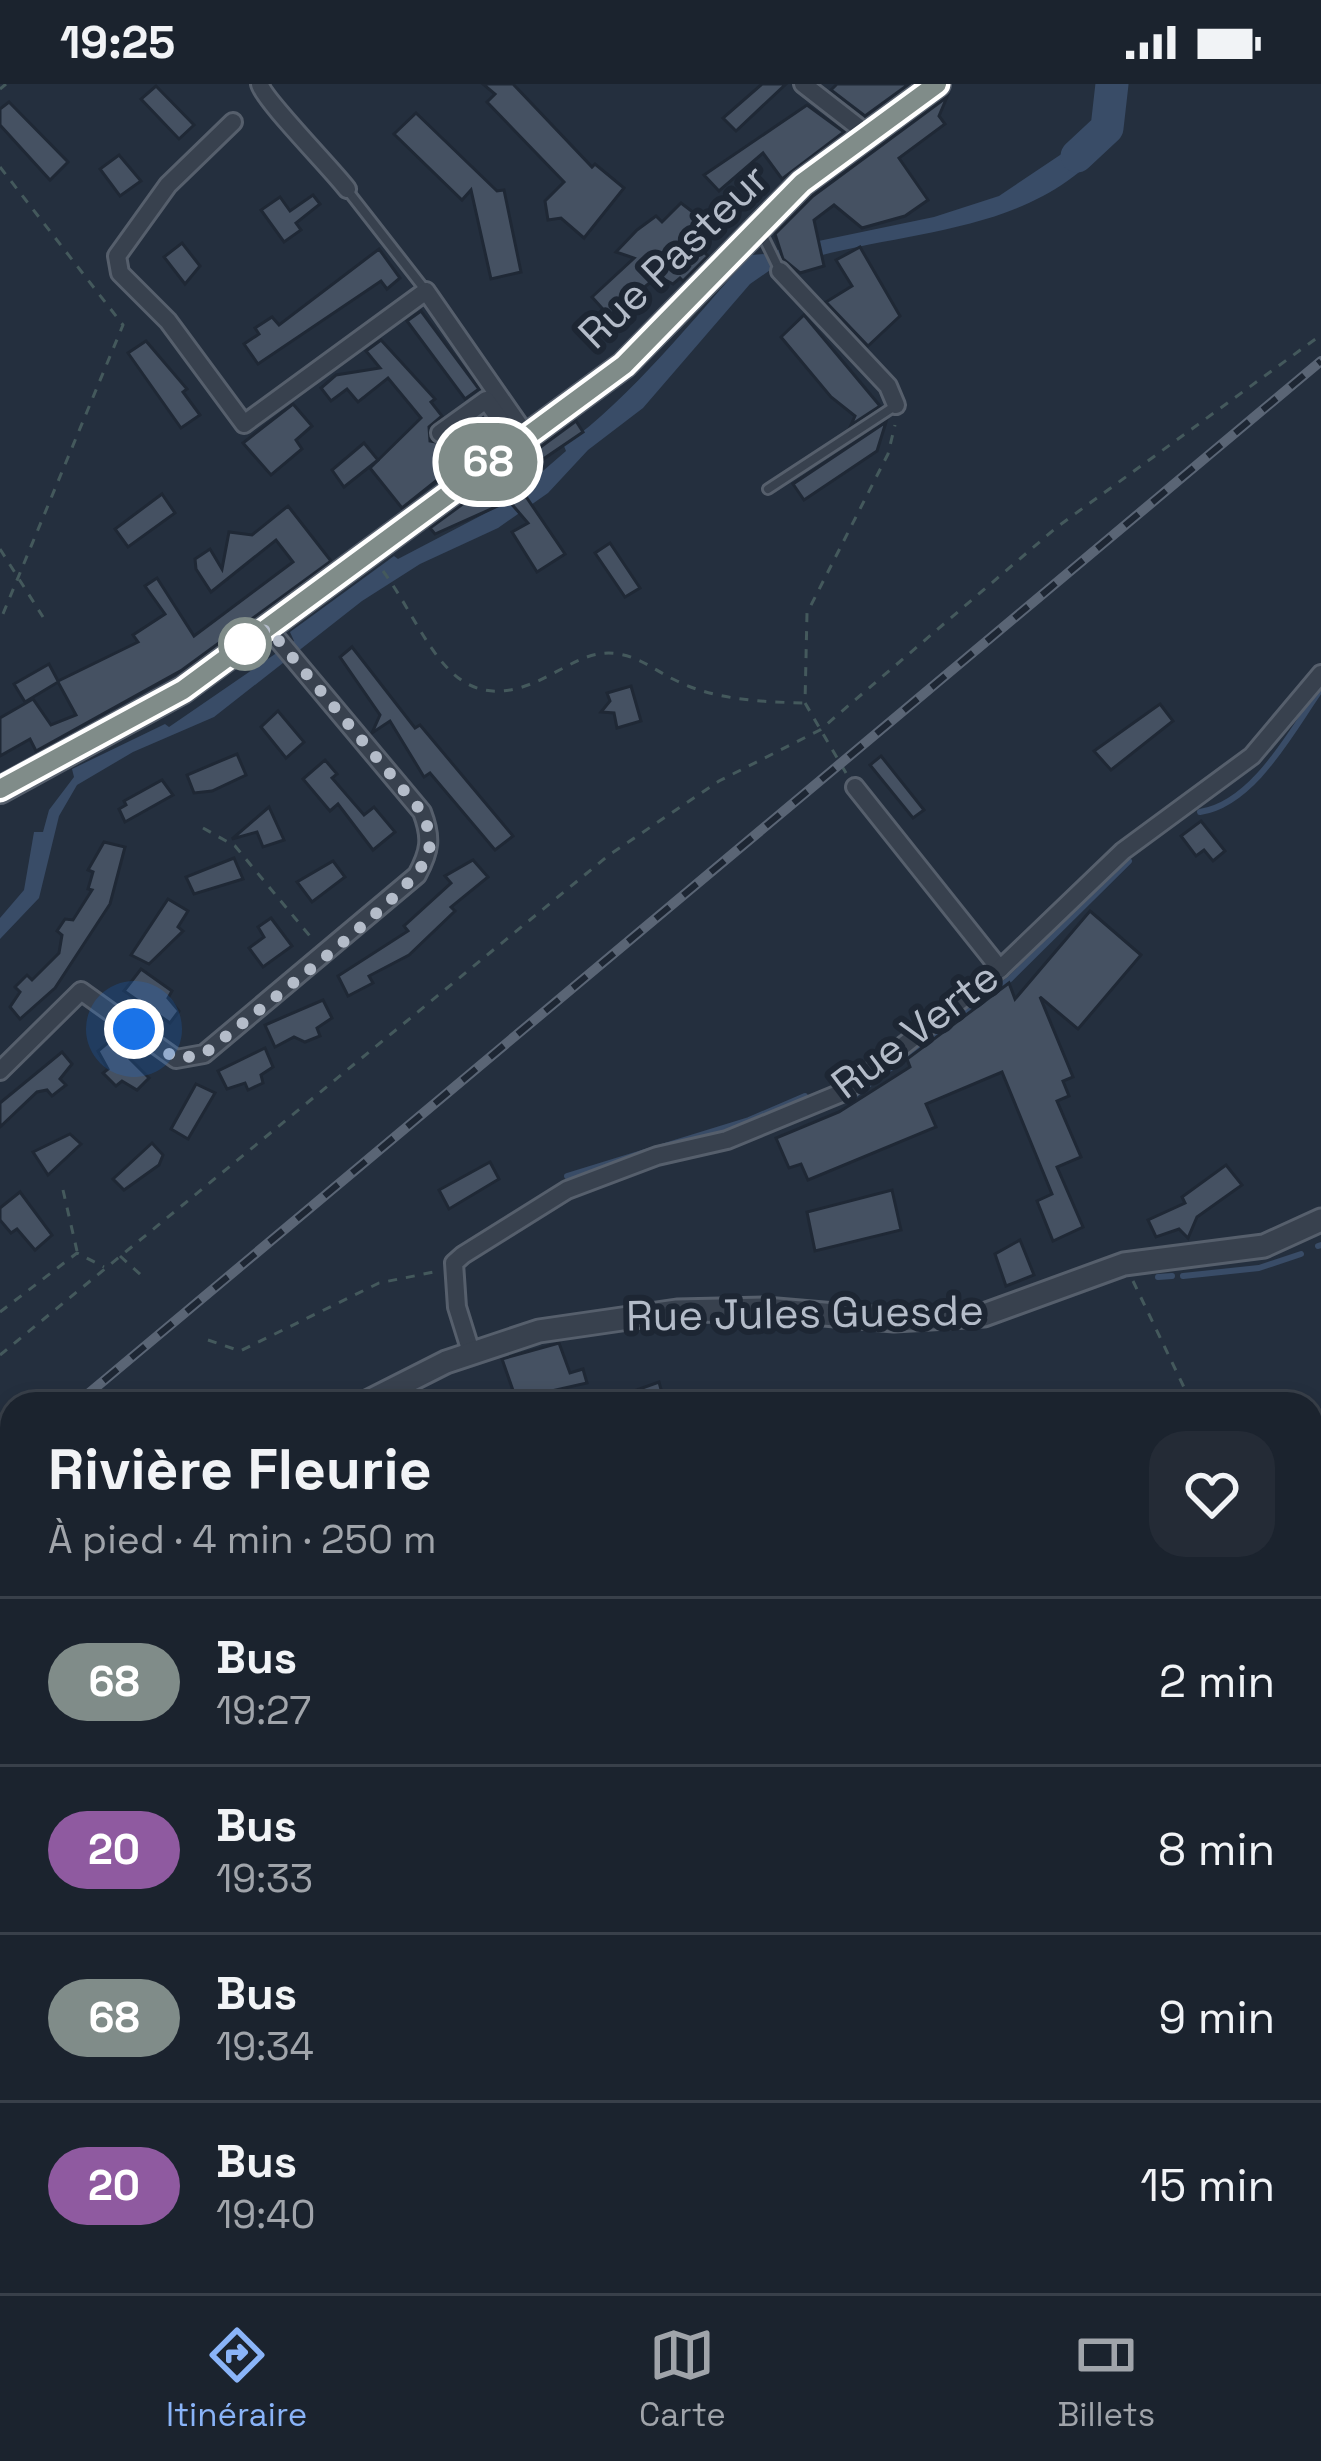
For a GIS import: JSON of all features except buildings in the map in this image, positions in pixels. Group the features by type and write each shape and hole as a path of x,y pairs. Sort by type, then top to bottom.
{"main road":[{"name":"Rue Pasteur","path":"0,790 183,690 279,644 521,438 624,365 764,239 802,183 937,84"}],"street":[{"path":"260,84 266,100 305,135 347,189"},
{"path":"803,84 857,125 865,140"},
{"path":"233,122 168,185 117,256 120,273 168,321 244,424 426,291 521,438"},
{"path":"780,271 888,386 896,405"},
{"path":"440,433 486,400 521,438"},
{"path":"0,1071 81,991 176,1059 204,1054 416,875 428,854 430,833 422,812 279,644"},
{"name":"Rue Verte","path":"452,1271 454,1263 481,1242 566,1190 657,1156 727,1140 846,1091 1000,969 1123,851 1252,755 1321,674"},
{"path":"850,780 1000,969"},
{"name":"Rue Jules Guesde","path":"388,1392 471,1352 539,1330 677,1311 765,1309 894,1320 984,1315 1124,1264 1264,1246 1321,1220"},
{"path":"452,1271 471,1352"}],"lane":[{"path":"347,189 426,291"},
{"path":"764,239 780,271"},
{"path":"768,489 896,405"}],"path":[{"path":"0,89 6,84"},
{"path":"0,167 123,325 0,621"},
{"path":"0,1355 609,855 719,781 820,730 1057,527 1321,335"},
{"path":"850,780 805,703 807,613 888,454 896,405"},
{"path":"0,549 43,617"},
{"path":"377,562 431,649 475,691 500,694 525,688 588,656 612,652 637,657 706,693 805,703"},
{"path":"203,828 235,846 318,959"},
{"path":"63,1190 77,1253"},
{"path":"77,1253 106,1268"},
{"path":"0,1312 77,1253"},
{"path":"120,1256 141,1275"},
{"path":"1124,1264 1186,1392"},
{"path":"208,1340 240,1352 379,1283 421,1272 452,1271"}],"water":[{"path":"1102,84 1111,84 1106,124 1113,138 1080,172 1042,196 960,226 783,267 776,251 780,249 934,217 999,196 1081,141 1098,118"},
{"path":"765,254 773,268 750,284 643,408 588,450 548,493 498,528 420,564 362,601 214,717 133,752 77,785 59,816 39,898 0,939 0,918 24,890 34,832 43,832 49,810 74,777 72,769 165,724 169,727 294,641 290,632 394,556 398,559 507,502 638,381 751,255"}],"waterway":[{"path":"1077,156 1107,128 1112,84"},
{"path":"1200,812 1220,806 1254,780 1321,689"},
{"path":"853,1096 1010,979 1129,861"},
{"path":"567,1176 749,1120 805,1096"},
{"path":"1183,1276 1259,1268 1301,1254"},
{"path":"1158,1277 1172,1276"}],"railway":[{"path":"90,1392 1321,361"}],"bus line":[{"name":"68","path":"0,789 183,690 624,365 802,183 937,84"}],"route":[{"path":"134,1029 176,1059 204,1054 383,905 416,875 428,854 430,833 422,812 268,628 245,644"}]}
